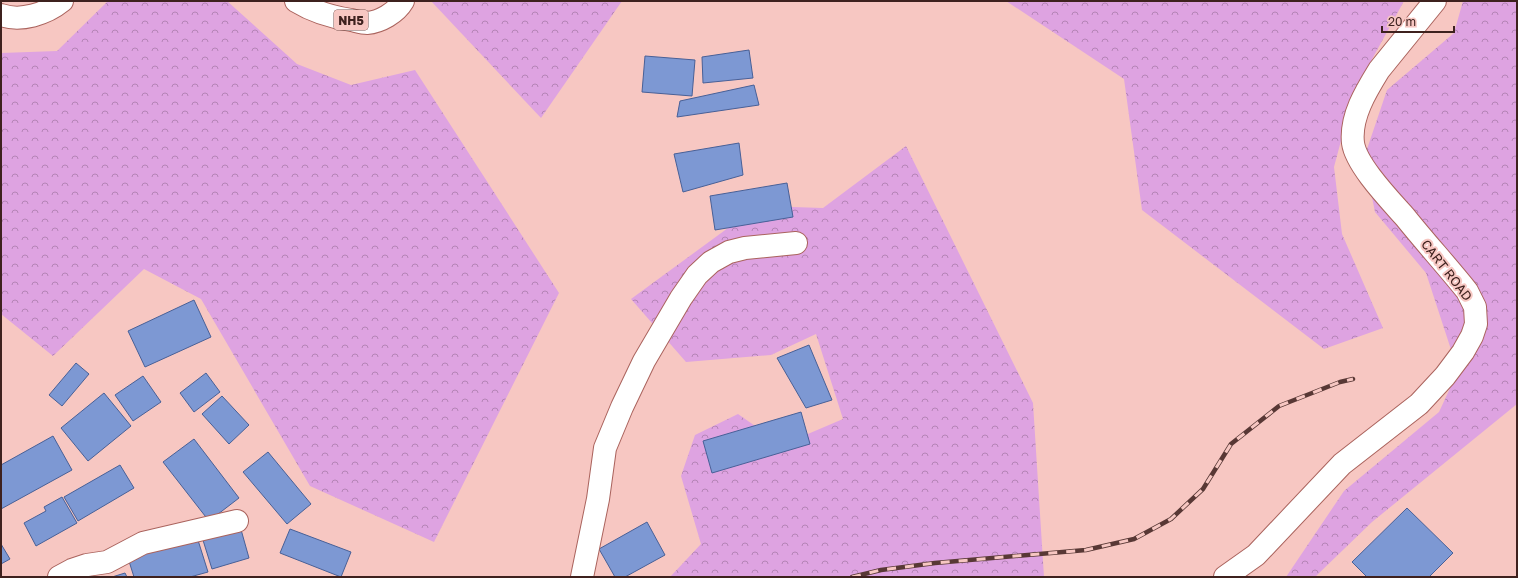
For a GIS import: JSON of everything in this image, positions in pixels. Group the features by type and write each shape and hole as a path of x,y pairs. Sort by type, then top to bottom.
{"main road":[{"path":"1,15 18,18 39,14 62,1"},
{"name":"NH5","path":"296,1 309,9 328,16 366,22 387,17 403,1"},
{"name":"CART ROAD","path":"1225,577 1256,554 1342,464 1419,404 1445,376 1463,352 1472,336 1476,324 1475,307 1467,291 1375,182 1361,162 1353,144 1353,133 1356,118 1372,80 1435,1"},
{"path":"582,577 598,499 605,448 622,406 644,361 681,298 697,275 711,262 729,252 745,248 796,243"},
{"path":"59,577 72,570 87,565 107,562 143,544 237,521"}],"green space":[{"path":"108,1 227,1 297,64 351,85 415,70 559,293 434,542 310,486 201,299 144,269 53,356 1,314 1,53 57,51"},
{"path":"431,1 622,1 541,118"},
{"path":"1006,1 1404,1 1354,92 1334,167 1342,234 1383,328 1324,349 1142,210 1124,79"},
{"path":"1463,1 1517,1 1517,404 1372,522 1315,577 1286,577 1344,491 1439,412 1458,371 1426,273 1375,212 1364,158 1387,90 1454,33"},
{"path":"906,146 1033,403 1044,577 670,577 701,544 681,476 695,435 738,414 782,445 843,419 816,334 771,355 686,362 631,299 758,206 823,208"}],"building":[{"path":"749,50 753,78 703,83 702,57"},
{"path":"645,56 695,60 692,96 642,92"},
{"path":"754,85 759,105 677,117 680,101"},
{"path":"739,143 743,175 683,192 674,154"},
{"path":"787,183 793,217 715,230 710,196"},
{"path":"194,300 211,337 145,367 128,331"},
{"path":"809,345 832,400 806,408 777,358"},
{"path":"76,363 89,374 62,406 49,395"},
{"path":"206,373 220,392 194,412 180,393"},
{"path":"143,376 161,402 133,421 115,395"},
{"path":"104,393 131,426 88,461 61,428"},
{"path":"222,396 249,425 229,444 202,414"},
{"path":"801,412 810,444 712,473 703,441"},
{"path":"53,436 72,470 1,509 1,465"},
{"path":"194,439 239,498 209,521 163,462"},
{"path":"268,452 311,504 287,524 243,472"},
{"path":"120,465 134,488 78,521 64,497"},
{"path":"62,497 77,523 36,546 24,523 46,511 44,507"},
{"path":"1407,508 1453,553 1429,577 1367,577 1352,562"},
{"path":"647,522 665,555 625,577 615,577 599,549"},
{"path":"240,526 249,558 212,569 202,537"},
{"path":"290,529 351,552 341,577 280,553"},
{"path":"197,537 208,572 190,577 134,577 128,558"},
{"path":"1,544 10,559 1,564"},
{"path":"125,573 127,577 112,577"}],"railway":[{"path":"852,577 881,570 935,563 1086,550 1134,539 1171,519 1203,489 1231,444 1279,406 1340,382 1353,379"}]}
